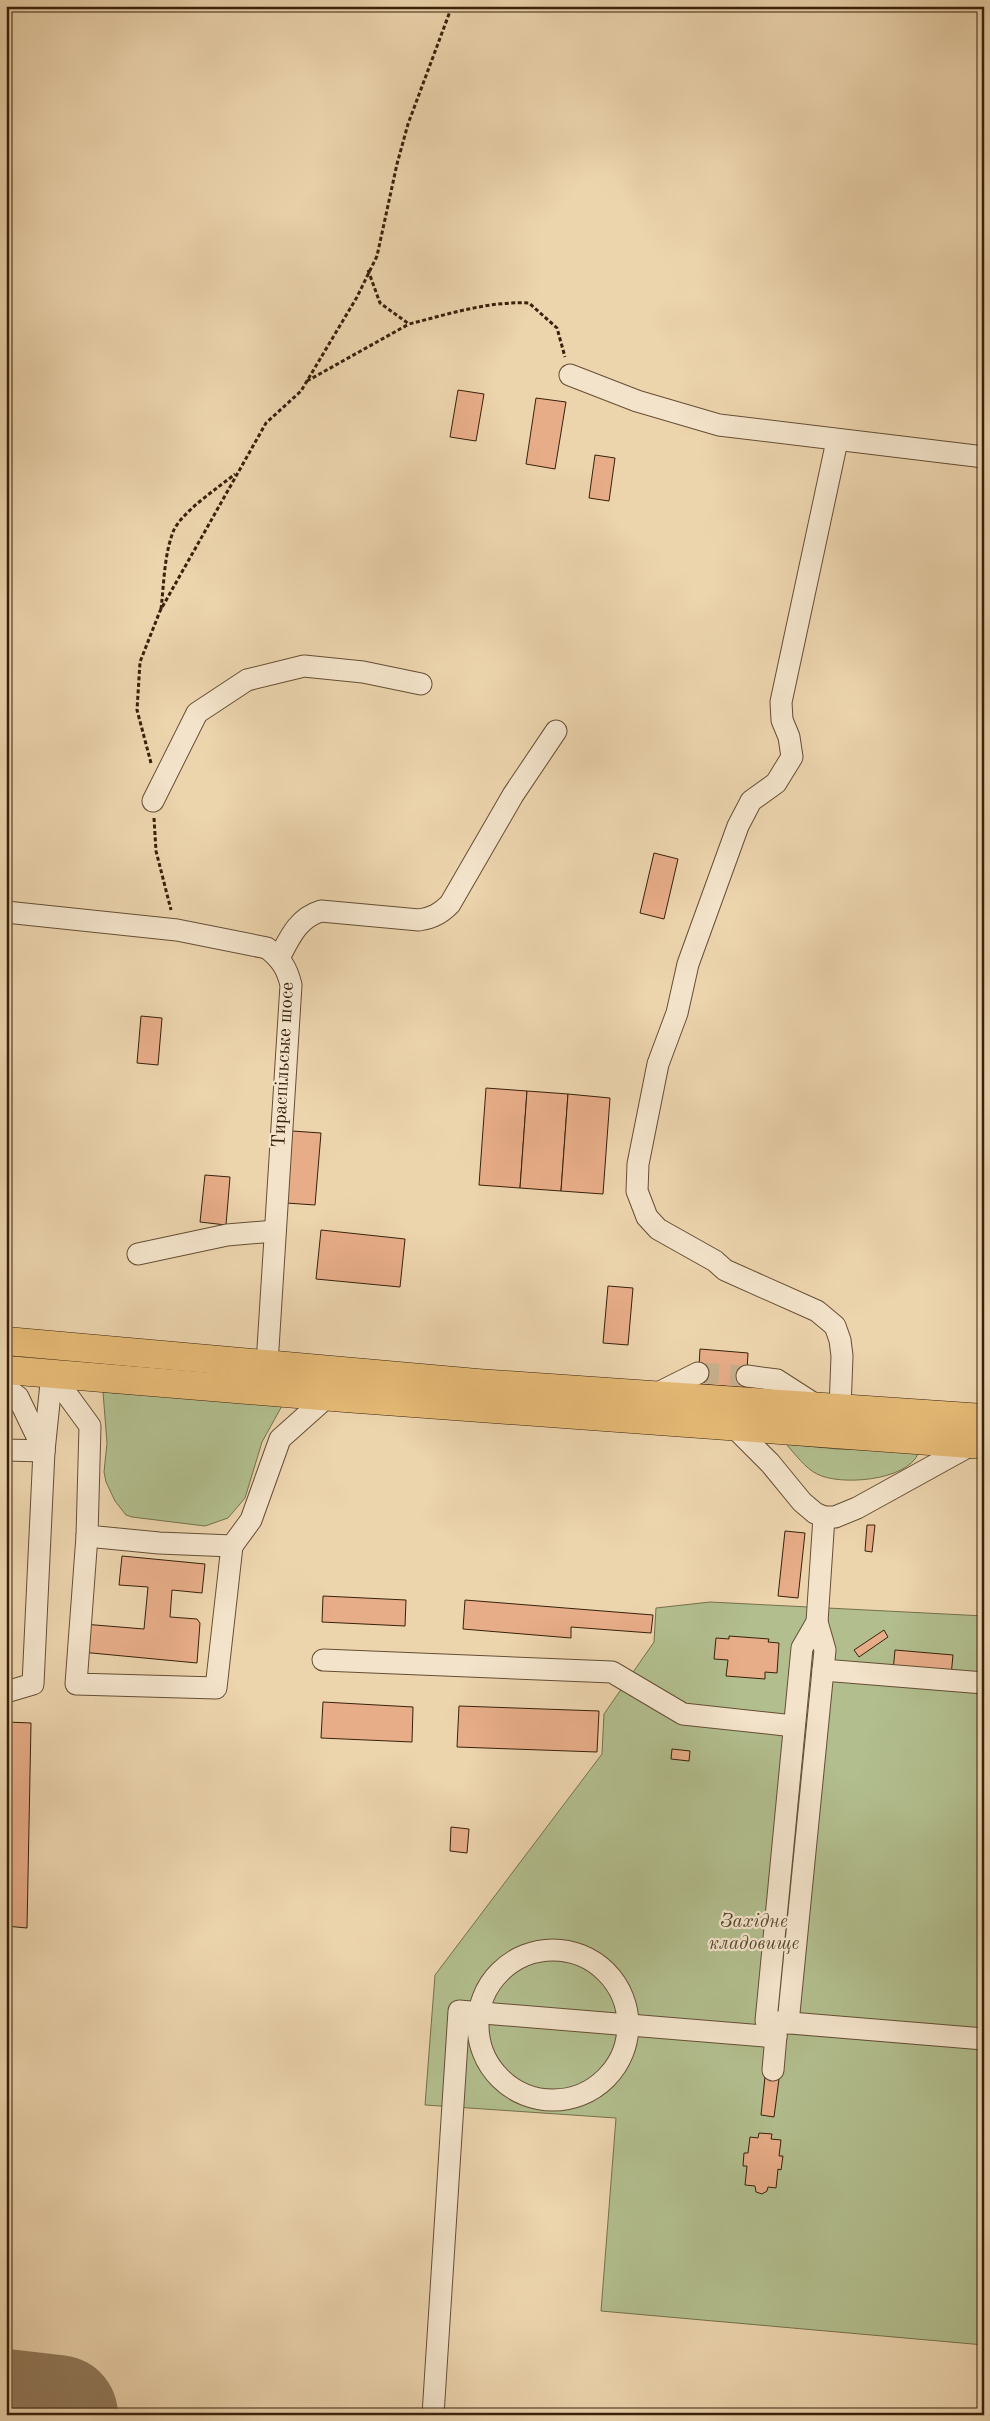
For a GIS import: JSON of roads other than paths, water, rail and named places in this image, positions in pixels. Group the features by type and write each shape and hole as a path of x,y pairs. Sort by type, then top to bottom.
{"highway":[{"path":"6,1341 467,1382 984,1418"},
{"path":"6,1370 328,1397 979,1445"}],"street":[{"path":"570,375 637,401 719,425 837,441 984,457"},
{"path":"747,1376 777,1380 830,1408 842,1356 840,1340 835,1326 818,1311 725,1270 715,1261 658,1229 647,1217 641,1205 636,1178 658,1064 677,1013 688,964 738,826 751,801 776,783 792,757 789,738 782,720 781,702 837,441"},
{"path":"153,801 197,713 247,680 304,666 363,672 421,684"},
{"path":"279,958 301,921 311,914 322,911 419,920 431,918 441,913 450,904 513,795 556,730"},
{"name":"Тираспільське шосе","path":"6,912 177,930 267,948 279,958 287,970 291,985 267,1364"},
{"path":"138,1254 227,1235 275,1232"},
{"path":"652,1396 698,1373"},
{"path":"6,1692 33,1684 44,1451 52,1374"},
{"path":"52,1374 90,1426 87,1536 76,1684 216,1688 232,1546 251,1520 280,1439 328,1397"},
{"path":"6,1388 18,1397 44,1451"},
{"path":"734,1427 770,1463 802,1502 815,1513 824,1517 835,1517 857,1508 979,1445"},
{"path":"6,1450 44,1451"},
{"path":"777,2026 825,1650 817,1622 824,1517"},
{"path":"87,1536 159,1543 232,1546"},
{"path":"773,2070 794,1726 802,1648 817,1622"},
{"path":"324,1660 612,1672 684,1714 794,1726"},
{"path":"823,1670 984,1683"},
{"path":"548,1950 572,1952 595,1962 613,1979 625,2001 628,2025 624,2050 612,2072 594,2089 571,2098 547,2100 523,2094 502,2081 487,2061 479,2037 479,2013 487,1989 502,1969 523,1956 548,1950"},
{"path":"433,2415 460,2011 628,2025 777,2026 984,2039"}],"tunnel":[{"path":"698,1373 747,1376"}],"park label":[{"name":"Західне кладовище","path":"754,1933"}]}
